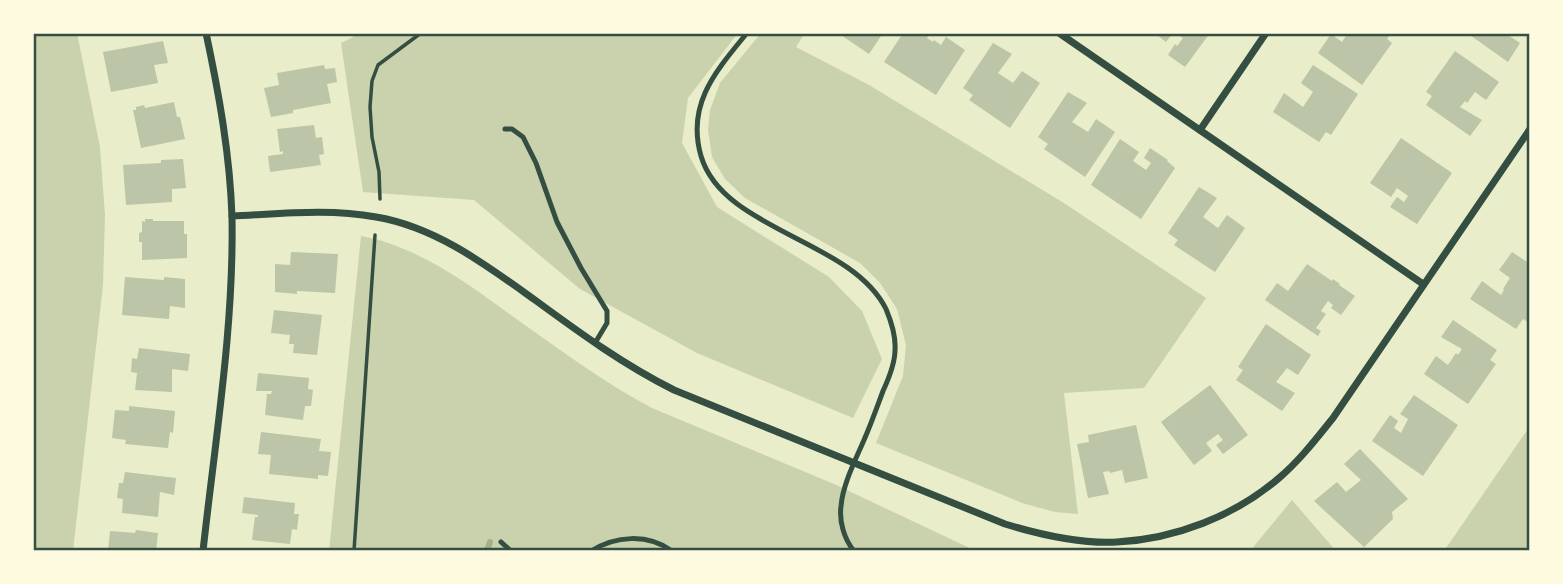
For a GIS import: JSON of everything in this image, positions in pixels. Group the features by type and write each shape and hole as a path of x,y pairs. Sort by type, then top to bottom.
{"street":[{"path":"203,551 231,291 232,216 222,116 206,33"},
{"path":"1059,33 1423,284"},
{"path":"1200,130 1266,33"},
{"path":"232,216 347,213 408,225 440,238 478,259 595,343 674,390 1005,524 1038,534 1074,540 1116,542 1153,538 1221,516 1255,497 1300,458 1333,418 1530,129"}],"lane":[{"path":"747,33 718,70 700,107 696,128 705,167 718,187 735,202 861,277 875,292 893,329 895,350 892,370 854,463 841,506 842,527 854,551"},
{"path":"505,128 512,129 523,137 536,163 557,222 607,311 607,324 595,343"},
{"path":"591,551 603,543 624,538 647,540 671,551"},
{"path":"501,542 511,551"}],"path":[{"path":"380,199 379,172 372,137 372,81 378,65 421,33"},
{"path":"354,551 375,235"}],"green space":[{"path":"33,33 77,33 100,147 105,215 103,285 73,551 33,551"},
{"path":"361,33 738,33 688,98 682,143 717,207 829,277 862,311 882,359 853,418 697,353 580,289 474,200 363,192 341,43"},
{"path":"761,33 805,33 796,47 869,85 1064,203 1206,298 1144,388 1064,393 1078,514 1055,512 1022,503 876,443 903,376 906,345 897,309 880,283 860,263 745,198 725,179 712,157 708,130 710,110 720,83"},
{"path":"361,236 400,247 439,266 596,375 652,408 834,484 976,551 329,551"},
{"path":"1530,426 1530,551 1444,551"},
{"path":"1292,500 1336,551 1250,551"}],"building":[{"path":"838,33 883,33 869,54"},
{"path":"903,33 930,33 927,38 941,45 946,37 965,50 936,95 884,62"},
{"path":"1154,33 1173,33 1166,42"},
{"path":"1175,33 1210,33 1185,67 1168,55 1183,38"},
{"path":"1348,33 1391,33 1387,39 1392,43 1362,85 1318,53 1331,34 1342,42"},
{"path":"1467,33 1509,33 1508,35 1520,43 1508,62"},
{"path":"163,41 168,63 154,65 158,83 111,92 103,52"},
{"path":"993,43 1012,54 998,73 1013,83 1022,71 1040,83 1010,128 969,100 973,95 963,88"},
{"path":"1455,51 1499,82 1486,100 1475,92 1467,103 1465,101 1460,107 1482,120 1470,136 1426,105 1432,96 1426,92"},
{"path":"324,65 325,69 335,68 337,82 327,84 331,103 271,117 264,88 279,85 277,73"},
{"path":"1313,65 1358,94 1331,135 1326,132 1319,142 1273,112 1284,93 1303,107 1313,92 1301,83"},
{"path":"1068,92 1087,103 1072,122 1088,132 1096,119 1115,132 1085,177 1044,149 1048,144 1038,137"},
{"path":"174,102 185,139 141,148 133,110 144,105 145,108"},
{"path":"314,125 316,138 322,137 324,154 319,155 321,165 270,172 268,156 283,154 283,151 280,152 277,129"},
{"path":"1401,138 1452,173 1417,224 1390,207 1397,197 1404,202 1408,196 1397,188 1391,197 1370,183"},
{"path":"1120,139 1139,152 1133,161 1146,170 1151,163 1144,158 1150,148 1175,168 1141,219 1091,185"},
{"path":"183,159 186,188 172,189 172,202 126,205 123,165"},
{"path":"1199,187 1217,198 1203,217 1218,228 1227,215 1245,228 1215,272 1174,245 1178,240 1168,233"},
{"path":"145,219 184,221 187,258 142,260 139,233 142,232 142,221 145,222"},
{"path":"291,252 338,254 335,293 275,292 275,264 290,265"},
{"path":"1512,252 1530,264 1530,322 1523,319 1516,329 1470,299 1482,281 1501,295 1510,278 1499,270"},
{"path":"1307,264 1355,296 1341,315 1331,308 1333,305 1328,301 1321,311 1326,314 1316,328 1321,331 1318,336 1265,300 1277,283 1288,291"},
{"path":"125,277 185,279 185,308 170,306 169,319 122,315"},
{"path":"274,310 322,315 317,355 293,353 294,344 289,344 290,335 271,333"},
{"path":"1453,320 1497,350 1490,360 1496,364 1468,404 1424,374 1436,356 1448,365 1462,349 1441,337"},
{"path":"1266,324 1311,355 1298,375 1287,368 1276,382 1295,393 1282,411 1236,380 1243,370 1238,367"},
{"path":"139,348 190,354 188,371 172,369 172,392 135,390 137,373 131,372 132,358 137,359"},
{"path":"258,373 309,378 308,389 313,390 311,406 305,406 303,420 265,415 267,394 272,391 256,391"},
{"path":"1210,385 1248,435 1223,454 1216,445 1223,440 1218,434 1206,443 1212,451 1194,465 1161,422"},
{"path":"1414,395 1458,425 1423,476 1372,441 1390,415 1398,421 1394,428 1401,433 1408,419 1400,414"},
{"path":"129,406 175,411 173,433 170,432 168,448 125,444 126,440 112,438 115,410 129,411"},
{"path":"1136,425 1148,478 1125,483 1122,470 1103,472 1109,494 1088,498 1077,444 1089,442 1088,435"},
{"path":"261,432 321,439 319,451 331,452 328,476 318,475 318,479 269,474 271,455 258,454"},
{"path":"1360,449 1408,499 1392,512 1393,519 1364,547 1314,501 1337,482 1346,492 1361,480 1344,464"},
{"path":"125,472 176,478 174,495 160,492 158,517 122,513 123,499 117,498 119,483 123,483"},
{"path":"244,497 295,503 294,514 299,514 297,530 292,529 290,544 252,540 255,517 258,515 242,513"},
{"path":"136,530 158,533 156,551 108,551 110,531 135,533"}],"waterway":[{"path":"487,551 490,542"}]}
